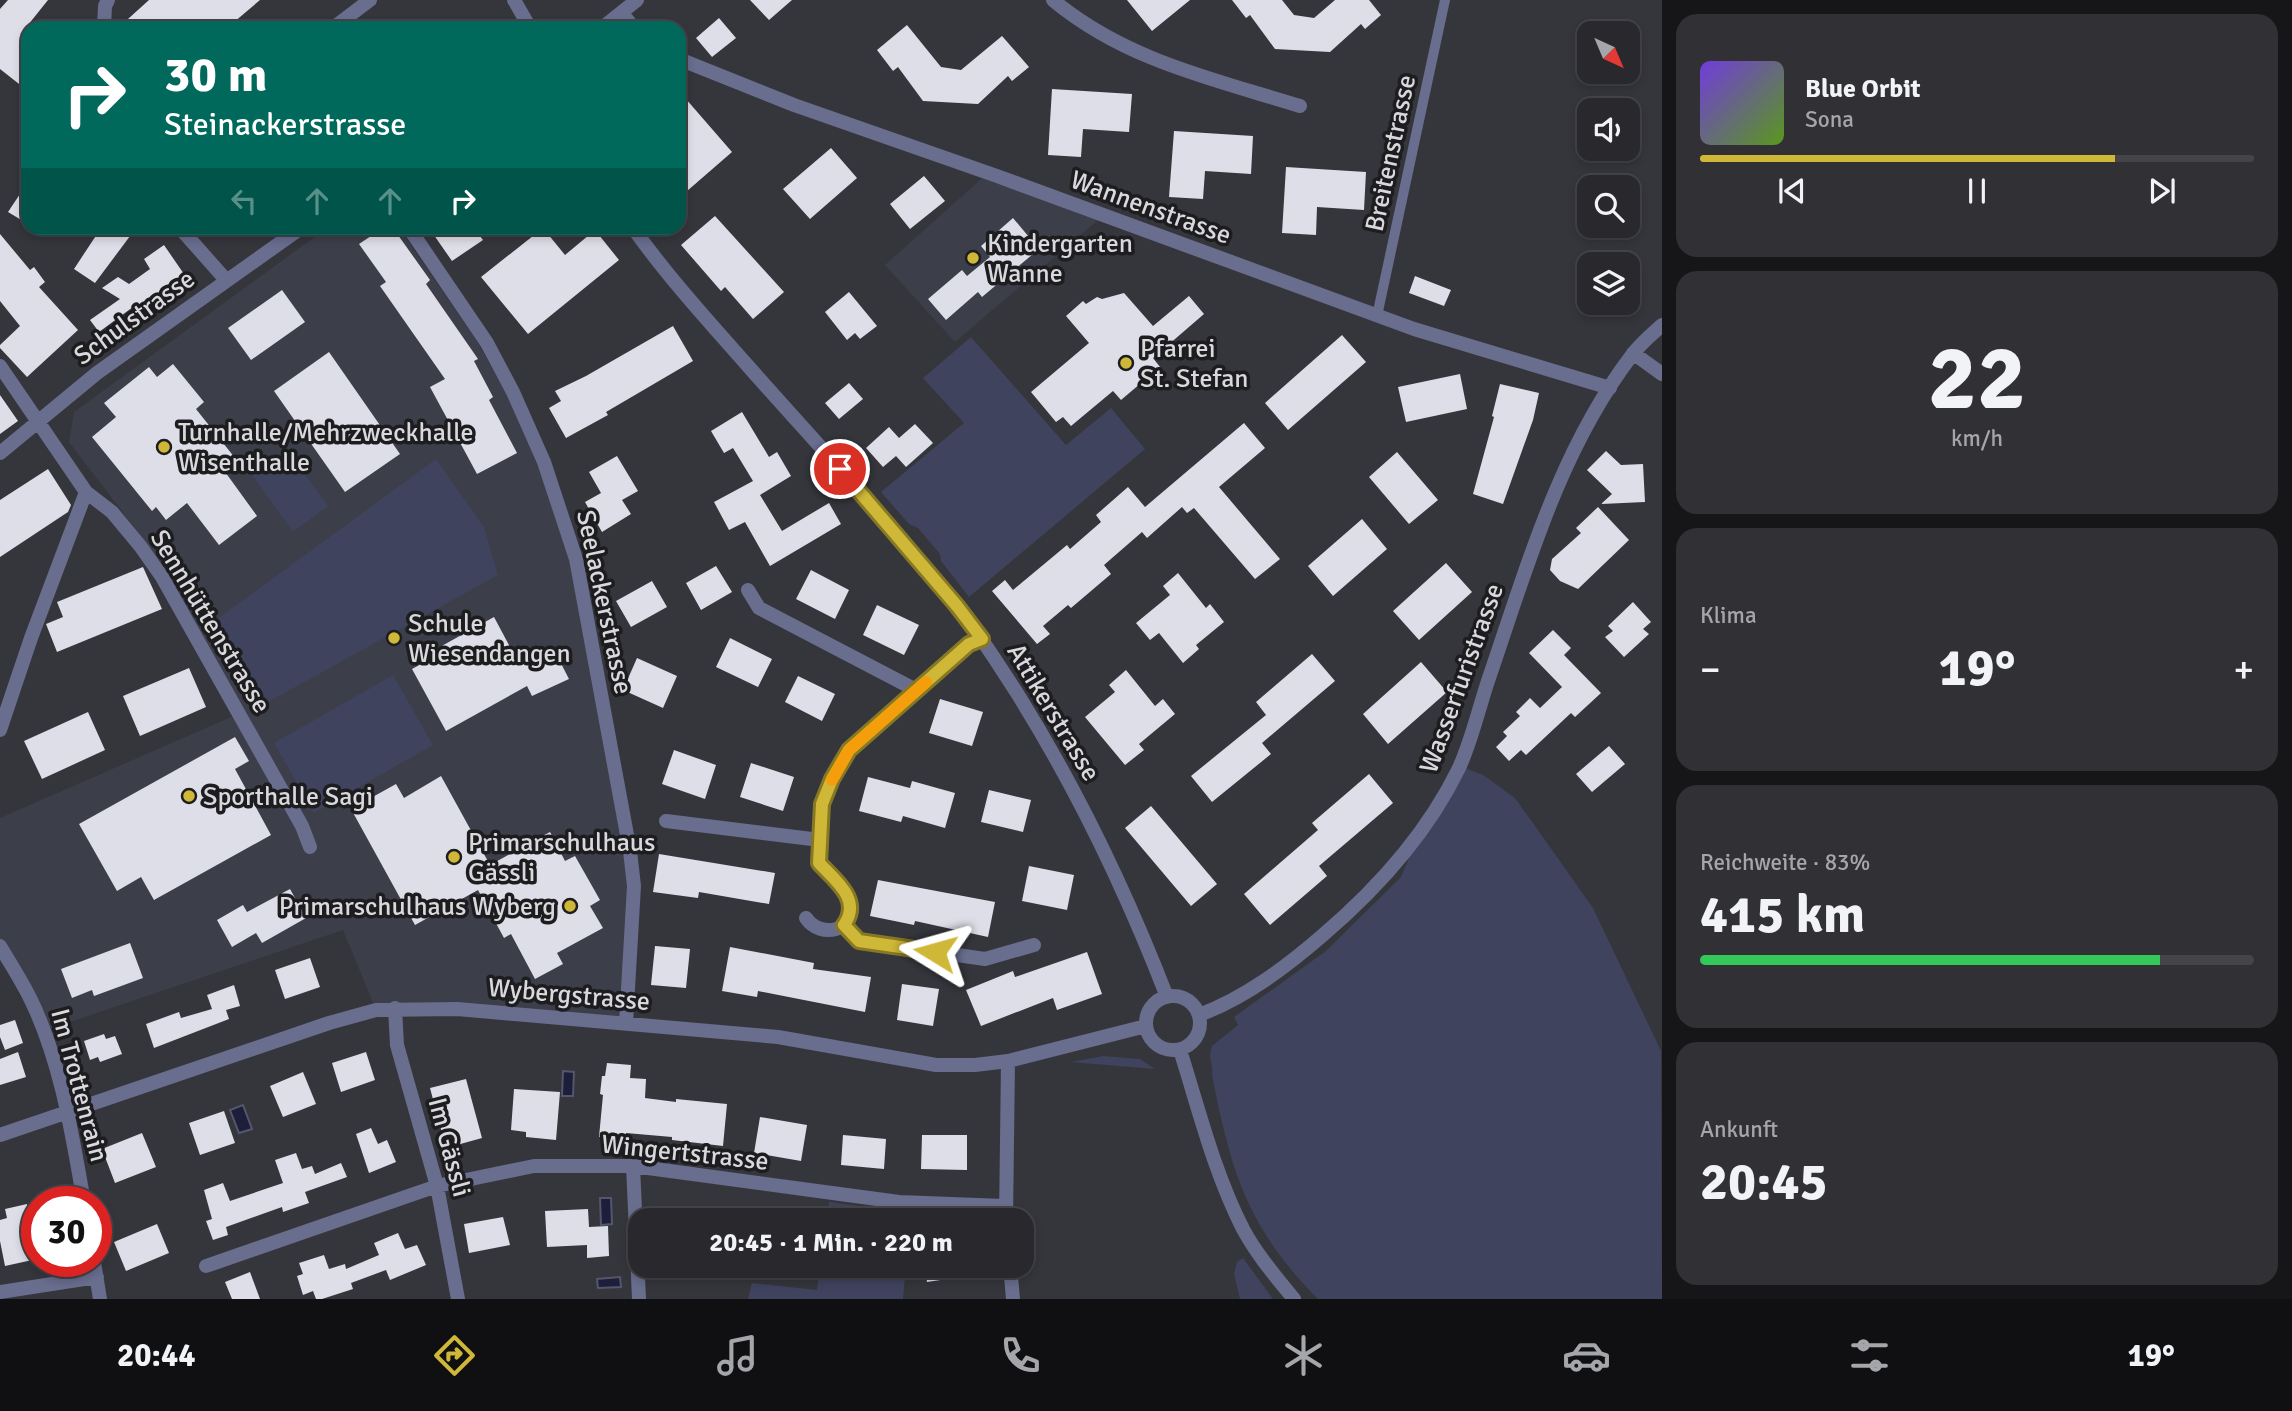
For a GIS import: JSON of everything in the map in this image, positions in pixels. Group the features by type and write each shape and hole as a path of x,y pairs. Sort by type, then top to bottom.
{"street":[{"path":"104,21 108,0"},
{"path":"342,21 370,0"},
{"path":"514,0 526,21"},
{"path":"611,21 637,0"},
{"path":"1053,0 1090,28 1159,63 1300,106"},
{"path":"622,13 628,21"},
{"name":"Wannenstrasse","path":"686,61 794,105 997,176 1377,316 1488,353 1610,388"},
{"path":"186,235 226,280"},
{"name":"Schulstrasse","path":"0,453 97,373 291,235"},
{"name":"Seelackerstrasse","path":"414,235 487,343 513,392 544,462 576,559 631,851 634,886 626,1023"},
{"name":"Attikerstrasse","path":"638,235 685,295 872,504 982,639 1040,730 1085,813 1153,957 1167,997"},
{"name":"Wasserfuristrasse","path":"1199,1015 1223,1006 1290,963 1362,901 1417,839 1460,766 1563,471 1633,353 1662,325"},
{"path":"1633,353 1662,373"},
{"name":"Sennhüttenstrasse","path":"0,366 86,492 112,512 162,577 302,826 310,847"},
{"path":"0,730 31,638 86,492"},
{"path":"748,590 759,608 916,690"},
{"path":"806,918 810,924 823,931 838,929 844,925 851,911 851,904 844,890 819,863 822,804 832,779 849,750 969,644 982,639"},
{"path":"666,821 820,840"},
{"path":"844,925 859,941 985,959 1034,945"},
{"name":"Im Trottenrain","path":"0,946 31,999 48,1043 68,1112 81,1186"},
{"path":"1175,996 1190,1002 1199,1015 1197,1037 1190,1045 1180,1049 1162,1048 1154,1043 1146,1026 1151,1008 1167,997 1175,996"},
{"name":"Wybergstrasse","path":"0,1135 329,1023 376,1010 395,1008 457,1009 778,1037 936,1065 975,1065 1008,1061 1146,1026"},
{"name":"Im Gässli","path":"395,1008 397,1045 436,1186 458,1299"},
{"path":"1180,1049 1222,1181 1238,1217 1257,1252 1294,1299"},
{"path":"1005,1208 1008,1061"},
{"name":"Wingertstrasse","path":"206,1266 436,1186 534,1166 633,1166 957,1208"},
{"path":"633,1166 639,1299"},
{"path":"0,1292 63,1277"},
{"path":"97,1277 100,1299"},
{"path":"1011,1278 1013,1299"}],"lane":[{"name":"Breitenstrasse","path":"1377,316 1444,0"}],"shaded area":[{"name":"Kindergarten Wanne","path":"988,173 1104,215 955,342 885,265"},
{"name":"Schule Wiesendangen","path":"317,235 404,235 478,343 508,397 539,468 570,563 630,851 626,1023 376,1010 343,930 43,1031 0,946 0,818 238,714 170,574 69,442 74,412"},
{"path":"971,337 1066,445 1111,408 1145,449 969,597 941,561 940,554 881,492 964,423 923,378"},
{"path":"288,451 328,506 293,532 252,475"},
{"path":"436,459 484,527 498,575 261,706 216,620"},
{"path":"393,675 433,745 314,813 274,743"},
{"path":"1460,766 1483,775 1515,798 1593,908 1661,1051 1662,1299 1318,1299 1274,1247 1258,1221 1234,1167 1211,1070 1213,1075 1210,1056 1212,1046 1238,1025 1234,1017 1326,951 1401,877 1417,839"},
{"path":"1103,1056 1140,1059 1155,1069 1071,1062"},
{"path":"563,1071 574,1072 573,1096 562,1096"},
{"path":"243,1105 252,1129 239,1133 230,1110"},
{"path":"600,1198 611,1198 612,1224 601,1225"},
{"path":"829,1202 873,1208 828,1208"},
{"path":"1243,1258 1273,1299 1240,1299 1234,1274 1237,1262"},
{"path":"620,1277 621,1287 598,1288 597,1279"},
{"path":"818,1278 905,1278 903,1299 748,1299 752,1283 817,1290"}],"building":[{"path":"8,0 48,0 31,21 21,21 21,86 0,69 0,9"},
{"path":"149,0 260,0 235,21 126,21"},
{"path":"750,0 792,0 769,20"},
{"path":"1127,0 1190,0 1152,31"},
{"path":"1232,0 1282,0 1294,15 1314,18 1335,0 1369,0 1381,15 1365,29 1361,24 1330,52 1275,49 1250,15 1246,18"},
{"path":"719,18 736,38 712,57 696,38"},
{"path":"907,25 941,67 961,70 1002,36 1029,67 1012,81 1008,76 978,104 923,101 898,67 893,71 877,50"},
{"path":"1052,89 1132,94 1129,132 1083,129 1081,157 1048,155"},
{"path":"686,99 732,152 686,192"},
{"path":"1174,131 1253,136 1251,174 1205,171 1203,199 1169,197"},
{"path":"831,148 857,178 810,219 783,189"},
{"path":"1286,167 1366,172 1364,210 1317,207 1316,235 1282,233"},
{"path":"924,176 945,201 910,229 890,204"},
{"path":"21,192 21,220 8,212"},
{"path":"715,216 784,292 753,319 725,287 721,291 681,245"},
{"path":"1013,218 1039,249 982,297 978,292 946,320 928,299 962,270 967,276 990,257 981,246"},
{"path":"0,234 30,270 34,267 45,282 39,287 78,330 27,377 0,348 20,326 0,301"},
{"path":"96,235 131,235 95,283 74,269"},
{"path":"372,235 398,235 430,280 426,284 478,359 474,361 493,397 489,400 517,453 477,474 430,387 445,379 380,286 386,282 359,244"},
{"path":"434,235 479,235 483,240 452,261"},
{"path":"534,235 549,235 565,255 589,235 599,235 619,260 528,334 481,277"},
{"path":"164,245 186,277 136,311 133,307 99,332 90,320 120,299 102,288 118,277 129,284 150,269 144,259"},
{"path":"1415,276 1451,290 1444,306 1409,293"},
{"path":"282,290 305,322 251,360 228,328"},
{"path":"849,292 877,326 860,339 855,333 847,340 825,312"},
{"name":"Pfarrei St. Stefan","path":"1124,293 1153,326 1189,296 1204,314 1153,358 1160,367 1121,400 1113,391 1071,426 1063,417 1056,422 1031,392 1089,343 1066,316 1083,301 1086,304 1097,297 1102,299"},
{"path":"673,326 693,361 606,412 608,415 566,438 549,408 561,401 555,391"},
{"path":"1342,335 1366,362 1288,430 1265,403"},
{"path":"329,352 400,454 345,492 274,391"},
{"name":"Turnhalle/Mehrzweckhalle Wisenthalle","path":"173,364 204,402 196,409 235,458 223,469 257,516 219,545 187,503 166,520 156,507 152,511 92,437 116,417 104,403 149,367 157,377"},
{"path":"1460,374 1467,409 1406,422 1398,387"},
{"path":"849,383 863,399 839,419 825,403"},
{"path":"1500,384 1539,393 1533,420 1503,504 1473,494"},
{"path":"0,395 18,421 0,434"},
{"path":"742,412 769,457 777,452 791,476 760,495 782,531 829,503 841,524 770,566 745,522 729,530 714,502 753,481 733,448 724,453 711,431"},
{"path":"1244,423 1265,448 1219,487 1280,559 1255,579 1194,508 1187,513 1182,507 1147,538 1142,532 1104,565 1111,574 1071,608 1068,605 1043,626 1050,634 1037,644 992,591 1005,580 1013,590 1067,545 1070,549 1101,522 1096,515 1128,487 1145,507"},
{"path":"915,424 933,443 906,467 896,456 883,467 866,448 889,427 899,438"},
{"path":"1606,451 1621,465 1643,464 1645,502 1601,504 1612,494 1587,470"},
{"path":"1397,452 1438,500 1409,524 1369,477"},
{"path":"617,456 638,491 622,500 631,514 602,532 585,502 601,493 589,472"},
{"path":"48,469 71,505 68,512 0,557 0,500"},
{"path":"1598,507 1629,540 1578,589 1560,581 1550,570 1552,559 1581,533 1576,528"},
{"path":"1362,519 1387,549 1333,596 1308,566"},
{"path":"1446,563 1472,592 1419,640 1393,611"},
{"path":"716,566 732,592 701,610 686,583"},
{"path":"143,567 162,609 57,652 46,624 63,617 57,602"},
{"path":"811,570 849,590 835,619 796,599"},
{"path":"1178,573 1206,608 1210,604 1224,622 1196,645 1199,649 1183,663 1159,633 1150,640 1136,623 1170,595 1163,586"},
{"path":"652,581 667,607 631,627 616,601"},
{"path":"1633,602 1651,622 1643,629 1649,634 1624,657 1605,637 1613,631 1608,626"},
{"path":"877,605 919,625 904,655 863,635"},
{"path":"494,617 519,664 552,646 569,679 532,696 527,686 446,731 412,669 432,658 429,653"},
{"path":"1553,630 1571,648 1564,655 1601,693 1575,717 1571,713 1526,755 1521,750 1509,761 1496,747 1507,736 1503,732 1520,716 1516,712 1530,698 1540,708 1562,687 1529,653"},
{"path":"730,638 772,659 758,687 716,667"},
{"path":"1312,654 1335,681 1262,743 1271,754 1212,802 1191,776 1266,715 1256,702"},
{"path":"637,658 677,676 663,708 623,690"},
{"path":"1421,662 1447,692 1388,744 1363,714"},
{"path":"189,668 206,707 140,736 123,696"},
{"path":"1126,670 1155,706 1163,699 1175,714 1139,744 1144,750 1125,765 1085,717 1115,692 1109,685"},
{"path":"798,676 835,694 822,721 785,702"},
{"path":"940,699 983,712 972,746 929,733"},
{"path":"88,712 105,750 42,779 24,741"},
{"name":"Sporthalle Sagi","path":"235,737 249,761 235,769 271,835 154,900 141,877 117,891 79,824"},
{"path":"1609,746 1625,764 1592,792 1576,774"},
{"path":"674,750 716,765 705,799 662,784"},
{"path":"751,763 794,777 783,811 740,797"},
{"path":"1369,774 1393,803 1319,866 1327,876 1270,925 1244,894 1318,830 1312,823"},
{"path":"441,776 490,865 550,832 565,861 575,856 600,900 590,906 603,928 557,953 563,964 535,979 511,934 504,938 478,890 415,925 351,809 396,784 404,798"},
{"path":"868,777 910,788 912,781 955,793 945,828 903,816 901,822 859,811"},
{"path":"989,790 1031,800 1023,832 981,822"},
{"path":"1151,806 1217,884 1191,906 1125,828"},
{"path":"659,854 775,873 769,904 699,892 698,898 653,892"},
{"path":"1029,866 1074,875 1067,910 1022,901"},
{"path":"878,880 995,902 988,937 915,921 914,925 870,916"},
{"path":"290,889 306,918 262,943 256,933 232,947 217,920 243,905 247,912"},
{"path":"130,943 143,978 94,996 92,990 72,998 61,969"},
{"path":"655,946 690,949 686,988 651,985"},
{"path":"730,947 814,963 813,969 871,977 865,1012 758,991 757,997 722,991"},
{"path":"1087,952 1102,994 1057,1010 1053,998 981,1026 966,990 1013,971 1015,977"},
{"path":"310,958 320,987 285,999 275,970"},
{"path":"902,984 939,989 933,1026 897,1020"},
{"path":"234,985 240,1006 226,1010 229,1019 154,1048 146,1024 179,1012 181,1018 212,1009 207,995"},
{"path":"15,1020 23,1043 5,1050 0,1037 0,1025"},
{"path":"104,1034 106,1039 115,1036 122,1054 100,1062 98,1057 90,1060 84,1041"},
{"path":"18,1052 26,1077 0,1085 0,1059"},
{"path":"366,1052 375,1080 341,1092 332,1063"},
{"path":"607,1063 631,1065 630,1078 646,1079 645,1098 727,1104 723,1146 672,1140 672,1137 626,1133 625,1139 599,1137 603,1095 600,1094"},
{"path":"303,1072 316,1104 283,1117 270,1086"},
{"path":"466,1079 482,1138 446,1148 430,1088"},
{"path":"514,1089 560,1092 556,1140 526,1137 526,1132 511,1130"},
{"path":"224,1111 235,1143 200,1155 189,1123"},
{"path":"760,1117 807,1125 801,1161 754,1153"},
{"path":"371,1128 378,1144 387,1140 396,1162 369,1173 356,1134"},
{"path":"142,1133 156,1167 115,1183 102,1149"},
{"path":"843,1135 886,1139 884,1169 841,1165"},
{"path":"922,1135 967,1135 967,1170 921,1169"},
{"path":"296,1153 302,1169 312,1166 315,1174 341,1163 347,1177 305,1192 309,1203 283,1212 282,1207 226,1227 228,1235 213,1240 206,1221 212,1219 204,1190 223,1183 230,1201 283,1183 275,1160"},
{"path":"21,1205 21,1262 5,1266 0,1241 0,1220 7,1218 5,1209"},
{"path":"588,1209 589,1227 608,1226 609,1256 587,1258 587,1245 547,1247 545,1211"},
{"path":"503,1217 510,1245 469,1253 464,1224"},
{"path":"157,1224 169,1253 126,1271 114,1242"},
{"path":"398,1233 405,1249 417,1245 426,1265 390,1280 386,1270 351,1283 353,1289 322,1299 316,1299 313,1291 303,1295 297,1276 303,1274 299,1263 324,1255 329,1269 345,1264 346,1269 379,1255 374,1243"},
{"path":"250,1272 260,1299 232,1299 225,1282"},
{"path":"927,1278 954,1278 927,1282"}],"slow traffic":[{"path":"832,780 849,750 926,682"}],"place":[{"name":"Kindergarten Wanne","path":"973,258"},
{"name":"Pfarrei St. Stefan","path":"1126,363"},
{"name":"Turnhalle/Mehrzweckhalle Wisenthalle","path":"164,447"},
{"name":"Schule Wiesendangen","path":"394,638"},
{"name":"Sporthalle Sagi","path":"189,796"},
{"name":"Primarschulhaus Gässli","path":"454,857"},
{"name":"Primarschulhaus Wyberg","path":"570,906"}],"route":[{"path":"840,469 872,504 982,639 969,644 849,750 832,779 822,804 819,863 848,896 851,911 844,925 859,941 935,952"}]}
